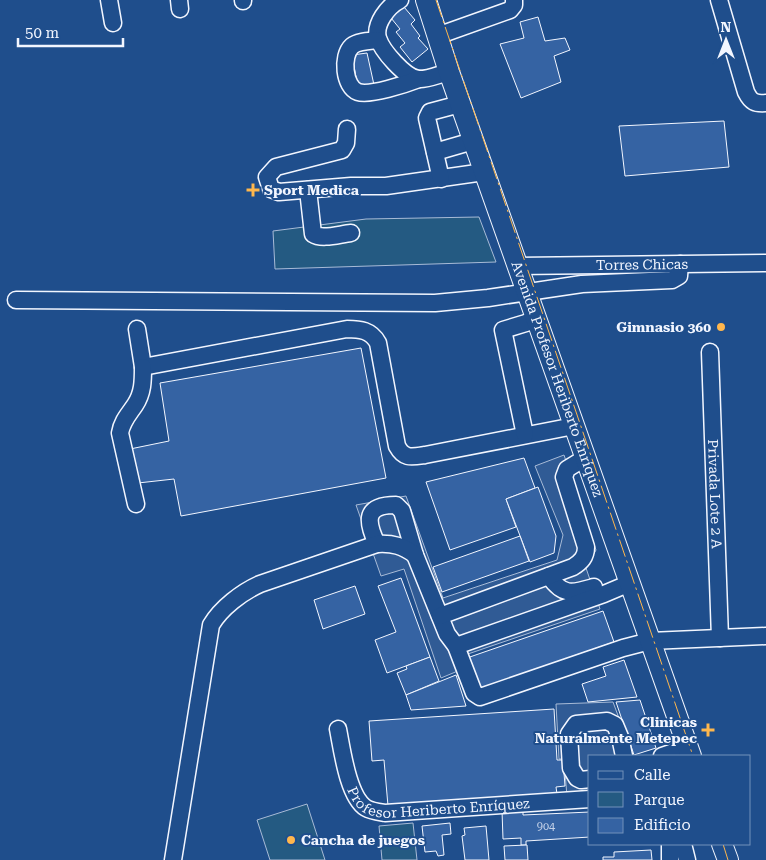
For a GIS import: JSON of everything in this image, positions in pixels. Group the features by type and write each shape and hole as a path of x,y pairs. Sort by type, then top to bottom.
{"main road":[{"name":"Avenida Profesor Heriberto Enríquez","path":"426,0 460,104 689,752"},
{"path":"722,845 728,860"}],"street":[{"path":"109,0 113,23"},
{"path":"400,0 386,10 382,16 378,40 400,68 407,74 419,79"},
{"path":"437,36 510,10 514,5 514,0"},
{"path":"719,0 749,99 756,103 766,103"},
{"path":"378,40 352,46 347,53 348,81 359,92 377,91 449,72"},
{"path":"441,179 427,118 429,112 460,104"},
{"path":"347,129 346,143 342,150 276,167 268,177 271,189 279,192 351,186 386,186 484,172"},
{"path":"435,152 473,141"},
{"path":"308,190 313,234 322,237 351,233"},
{"name":"Torres Chicas","path":"517,266 766,263"},
{"path":"16,300 436,303 488,298 582,284 672,280 678,276 680,264"},
{"path":"525,435 503,330 536,318"},
{"path":"136,504 120,433 123,422 137,403 143,386 137,329"},
{"path":"142,367 346,329 359,329 375,337 378,343 397,446 401,453 407,456 425,455 574,426"},
{"name":"Privada Lote 2 A","path":"710,352 720,638"},
{"path":"440,616 549,576 578,564 582,560 586,553 586,547 564,477 567,469 586,458"},
{"path":"377,544 369,521 369,515 380,508 396,505 402,511 415,556 449,639 456,646 474,693 480,698 622,648 650,641 766,636"},
{"path":"173,860 211,625 215,618 246,590 377,544 403,546 415,556"},
{"path":"549,576 562,591 571,593 628,579"},
{"path":"456,646 604,594 628,579"},
{"path":"588,779 581,780 577,778 571,768 569,734 576,724 611,722 618,731 624,755"},
{"name":"Profesor Heriberto Enríquez","path":"338,729 350,782 358,800 366,808 376,811 385,813 588,799"},
{"path":"669,755 689,752"},
{"path":"670,845 670,860"},
{"path":"683,845 687,860"}],"green space":[{"path":"479,217 496,262 275,269 273,231 366,219"},
{"name":"Cancha de juegos","path":"307,804 325,860 270,860 257,820"},
{"path":"413,823 417,860 382,860 379,826"}],"shaded area":[{"path":"564,455 596,550 586,568 600,609 462,656 465,668 441,678 404,569 381,576 356,505 406,496 443,598 557,560 563,535 535,466"},
{"path":"613,702 633,755 588,755 588,795 567,797 564,759 559,759 556,704"}],"building":[{"path":"404,7 415,20 411,24 420,36 418,38 428,49 412,62 400,47 405,43 396,32 400,29 391,18"},
{"path":"538,17 545,41 565,38 570,50 554,56 561,82 521,98 500,44 524,38 520,22"},
{"path":"367,53 374,85 358,88 352,55"},
{"path":"724,121 729,167 625,176 619,126"},
{"path":"361,348 386,478 181,516 174,479 138,483 130,449 169,441 160,383"},
{"path":"524,458 535,488 506,499 516,527 450,550 426,482"},
{"path":"538,487 556,536 554,553 530,562 506,499"},
{"path":"520,536 529,561 442,592 433,567"},
{"path":"401,578 430,657 387,673 375,640 396,632 378,586"},
{"path":"355,586 365,614 323,629 314,600"},
{"path":"603,611 614,642 476,690 464,659"},
{"path":"430,657 439,681 406,695 397,673 407,669 406,666"},
{"path":"624,660 637,697 588,702 582,684 606,676 603,667"},
{"path":"456,675 466,706 411,710 406,695"},
{"path":"640,700 656,748 634,755 616,702"},
{"path":"554,709 557,760 563,760 565,786 556,787 557,794 388,806 384,760 372,761 369,721"},
{"path":"523,810 523,815 588,812 588,837 526,841 526,845 521,845 521,838 503,839 502,811"},
{"path":"450,823 451,834 442,835 444,855 438,856 436,851 425,852 422,826"},
{"path":"486,826 489,860 465,860 462,836 465,835 464,828"},
{"path":"527,845 528,860 505,860 504,846"},
{"path":"651,850 652,860 603,860 603,857 614,857 614,852"}],"power":[{"path":"436,0 693,755"},
{"path":"723,845 728,860"}],"place":[{"name":"Sport Medica","path":"253,190"},
{"name":"Gimnasio 360","path":"721,327"},
{"name":"Clinicas Naturalmente Metepec","path":"708,730"},
{"name":"Cancha de juegos","path":"291,840"}]}
